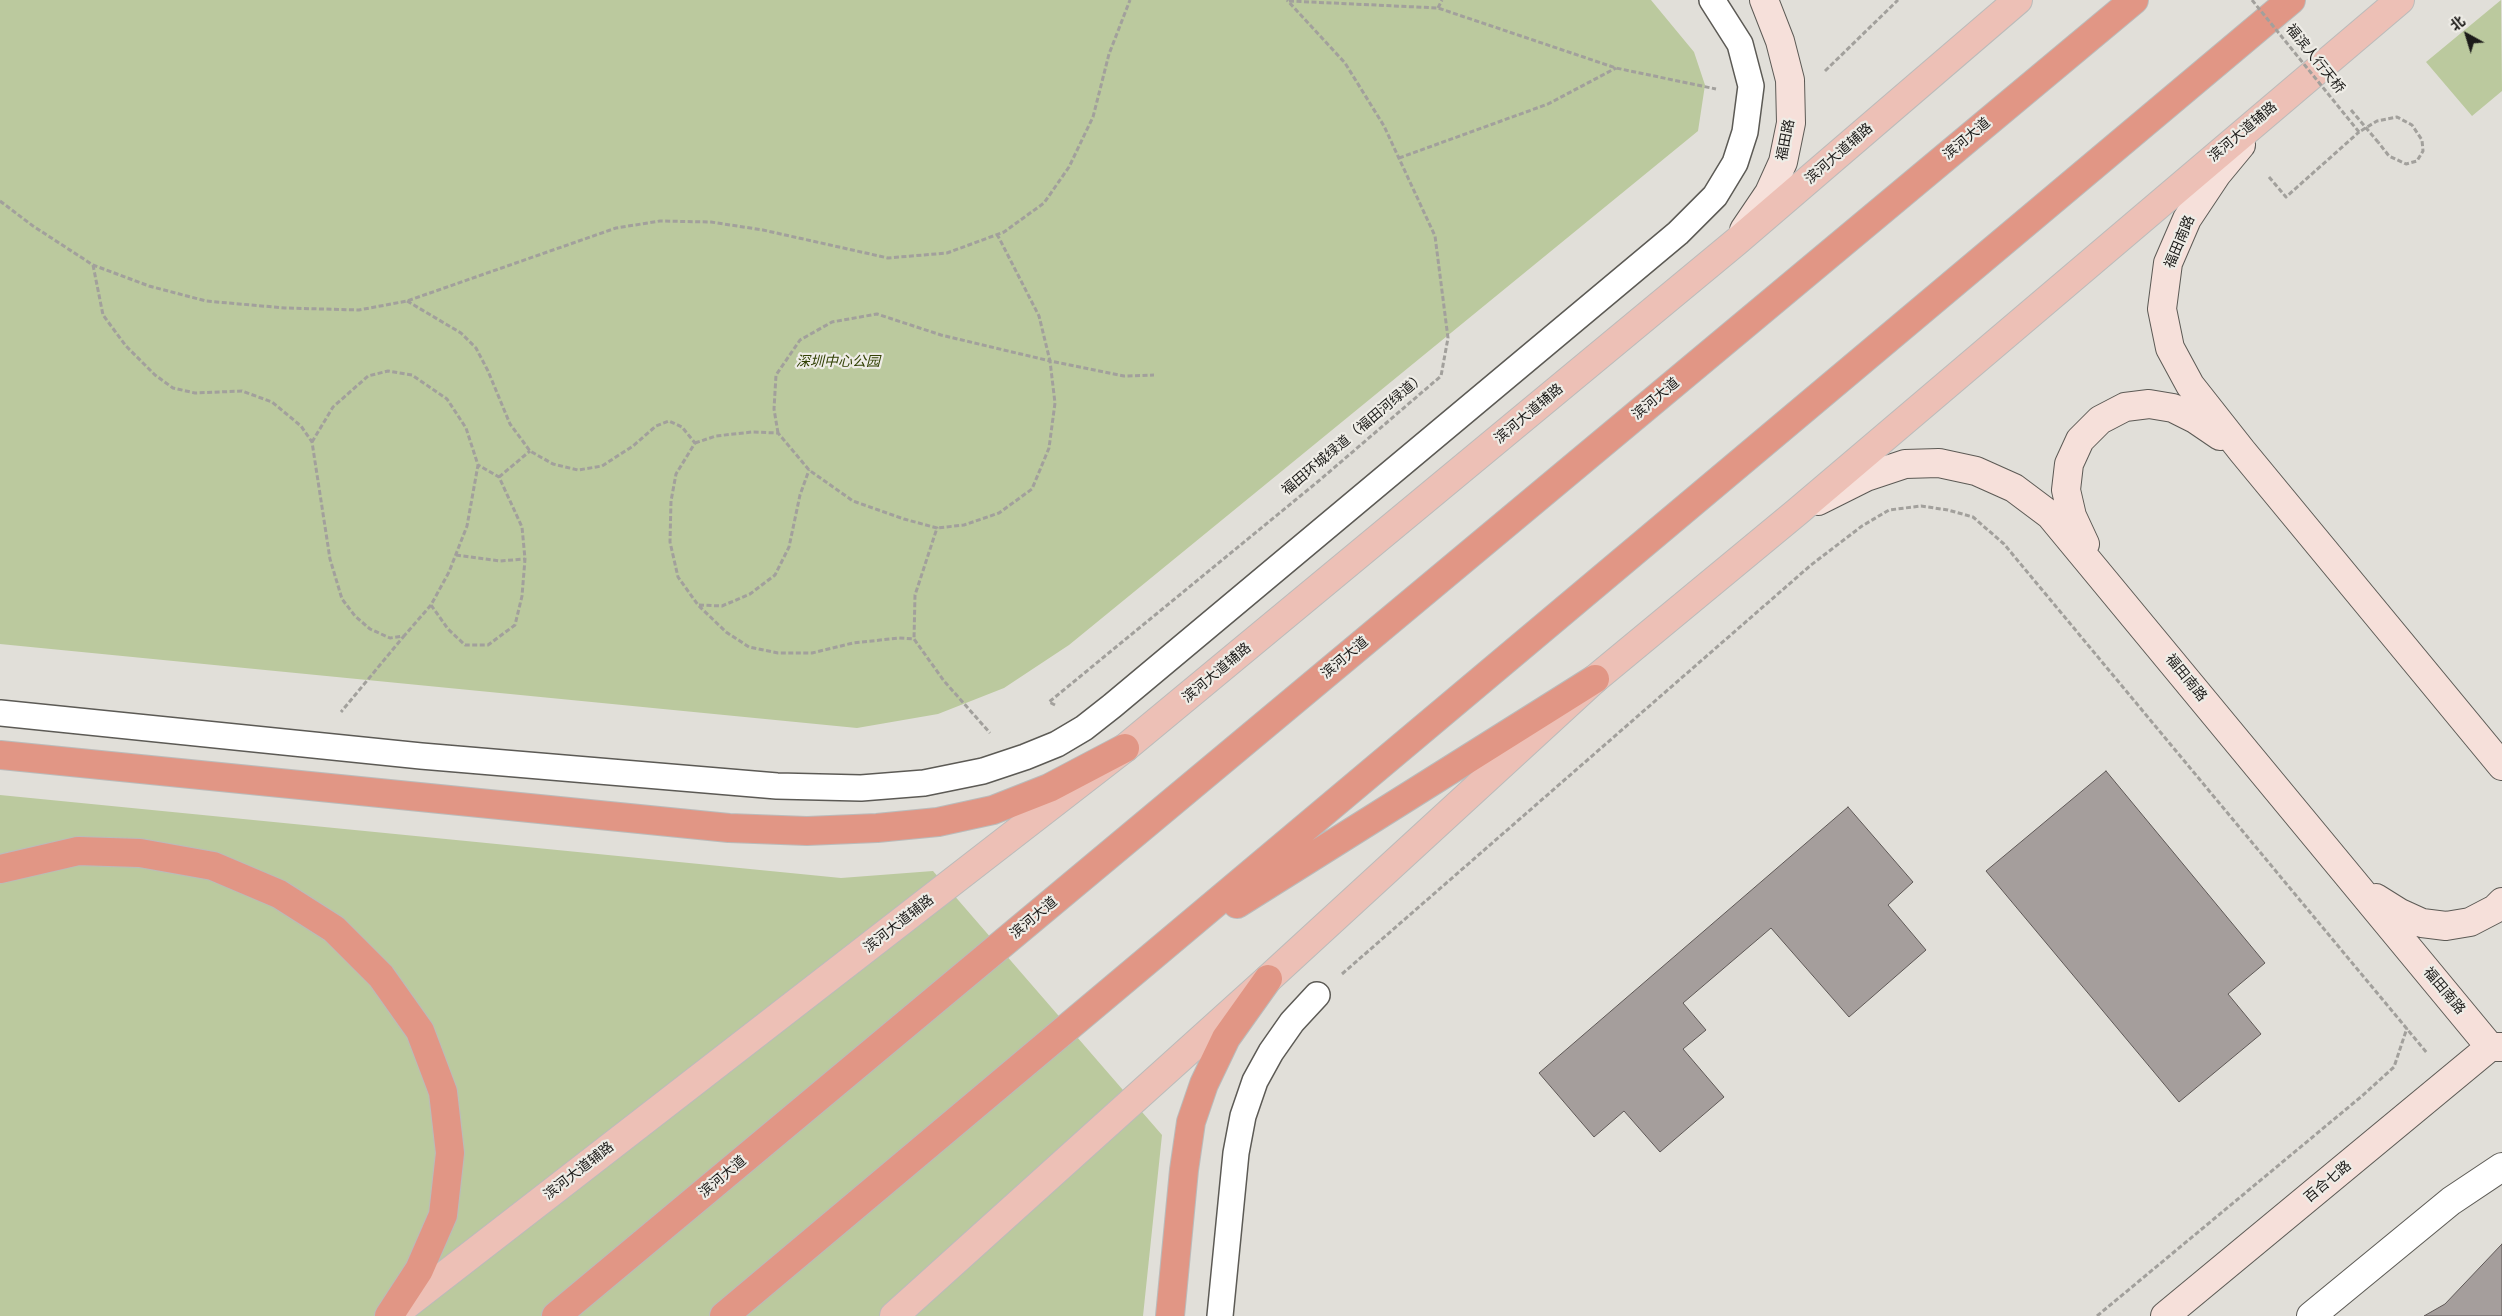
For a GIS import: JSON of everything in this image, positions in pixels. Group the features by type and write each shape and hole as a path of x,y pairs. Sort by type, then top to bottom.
{"highway":[{"name":"滨河大道","path":"556,1316 2134,0"},
{"path":"724,1316 2291,0"},
{"path":"1149,960 1595,679"},
{"path":"0,755 729,828 807,831 877,828 938,822 993,810 1049,788 1126,748"},
{"path":"0,869 8,865 78,851 140,853 214,866 279,894 334,929 381,976 420,1031 443,1092 450,1153 443,1215 419,1270 390,1316"},
{"path":"1170,1316 1184,1170 1192,1122 1204,1084 1226,1038 1268,979"}],"main road":[{"name":"滨河大道辅路","path":"390,1316 1126,748 1736,242 2018,0"},
{"name":"滨河大道辅路","path":"894,1316 1268,979 1595,679 1797,512 2400,0"}],"street":[{"name":"福田路","path":"1736,242 1769,193 1783,162 1792,123 1790,80 1780,41 1764,0"},
{"name":"福田南路","path":"2273,107 2217,174 2187,219 2168,263 2162,309 2170,348 2190,385 2242,451 2501,767"},
{"path":"2099,573 2072,516 2066,490 2069,464 2080,440 2100,420 2125,407 2149,404 2173,408 2195,419 2242,451"},
{"name":"福田南路","path":"1797,512 1866,477 1905,464 1939,463 1976,471 2014,488 2050,515 2354,883 2496,1047"},
{"path":"2354,883 2400,913 2422,924 2446,926 2470,922 2495,910 2502,902"},
{"name":"百合七路","path":"2165,1316 2450,1081 2496,1047"},
{"path":"2311,1316 2451,1201 2502,1167"}],"lane":[{"path":"0,713 421,756 777,786 861,788 924,783 983,770 1025,757 1057,744 1084,728 1112,706 1678,233 1715,196 1735,163 1745,132 1751,86 1740,44 1723,14 1712,0"},
{"path":"1220,1316 1236,1153 1243,1116 1255,1081 1271,1052 1292,1022 1317,995"}],"path":[{"path":"0,201 33,226 93,264 149,286 206,301 285,308 359,310 407,301 616,228 660,221 711,222 763,230 888,258 947,253 997,234 1044,203 1069,167 1093,117 1109,54 1130,0"},
{"path":"1438,8 1442,0"},
{"path":"1823,74 1898,0"},
{"name":"福滨人行天桥","path":"2252,0 2359,132"},
{"path":"1288,1 1438,8 1616,68 1724,91"},
{"name":"福田环城绿道（福田河绿道）","path":"1048,702 1320,479 1441,376 1448,338 1435,236 1384,126 1345,63 1288,1"},
{"path":"1399,158 1548,104 1616,68"},
{"name":"福滨人行天桥","path":"2269,177 2286,197 2359,132 2377,121 2397,117 2412,125 2422,140 2422,151 2417,161 2406,164 2388,156 2378,142 2351,110"},
{"path":"997,234 1039,316 1050,361 1055,403 1049,448 1032,489 999,513 964,525 937,528 904,520 853,501 809,470 778,433 774,409 776,375 800,340 832,322 877,314 941,335 1050,361 1124,376 1154,375"},
{"path":"93,264 103,315 126,346 155,375 173,388 188,392 242,391 272,402 301,426 312,442 330,559 342,599 355,616 370,629 390,638 404,636"},
{"path":"407,301 461,333 476,348 488,370 510,424 530,451 554,464 578,470 602,466 633,446 656,426 669,421 682,427 695,443"},
{"path":"312,442 333,407 368,376 388,372 412,375 447,399 466,428 478,465 467,526 456,555 431,605 337,716"},
{"path":"778,433 752,432 716,436 695,443 676,474 671,501 670,542 678,577 698,605 726,632 749,647 778,653 812,652 853,643 890,639 914,639"},
{"path":"499,477 530,451"},
{"path":"431,605 448,629 465,645 488,646 514,625 522,596 525,559 522,527 499,477 478,465"},
{"path":"698,605 722,606 750,594 775,575 790,547 800,495 809,470"},
{"path":"1317,995 1811,565 1862,526 1889,510 1921,506 1948,510 1973,517 2004,544 2450,1081"},
{"path":"937,528 915,595 914,639 944,681 994,737"},
{"path":"456,555 500,561 525,559"},
{"path":"2097,1316 2362,1096 2394,1067 2407,1028"}],"green space":[{"name":"深圳中心公园","path":"0,0 1651,0 1694,52 1705,85 1698,131 1069,645 1004,688 938,714 857,728 0,644"},
{"path":"2501,0 2502,91 2472,116 2426,62"},
{"path":"0,795 841,878 933,871 1162,1135 1143,1316 0,1316"}],"building":[{"path":"2106,771 2265,963 2228,994 2261,1034 2179,1102 1986,871"},
{"path":"1848,807 1913,882 1888,905 1926,950 1849,1017 1771,928 1683,1003 1706,1030 1683,1049 1724,1097 1660,1152 1624,1111 1594,1137 1539,1073"},
{"path":"2502,1244 2502,1316 2424,1316 2445,1304"}]}
